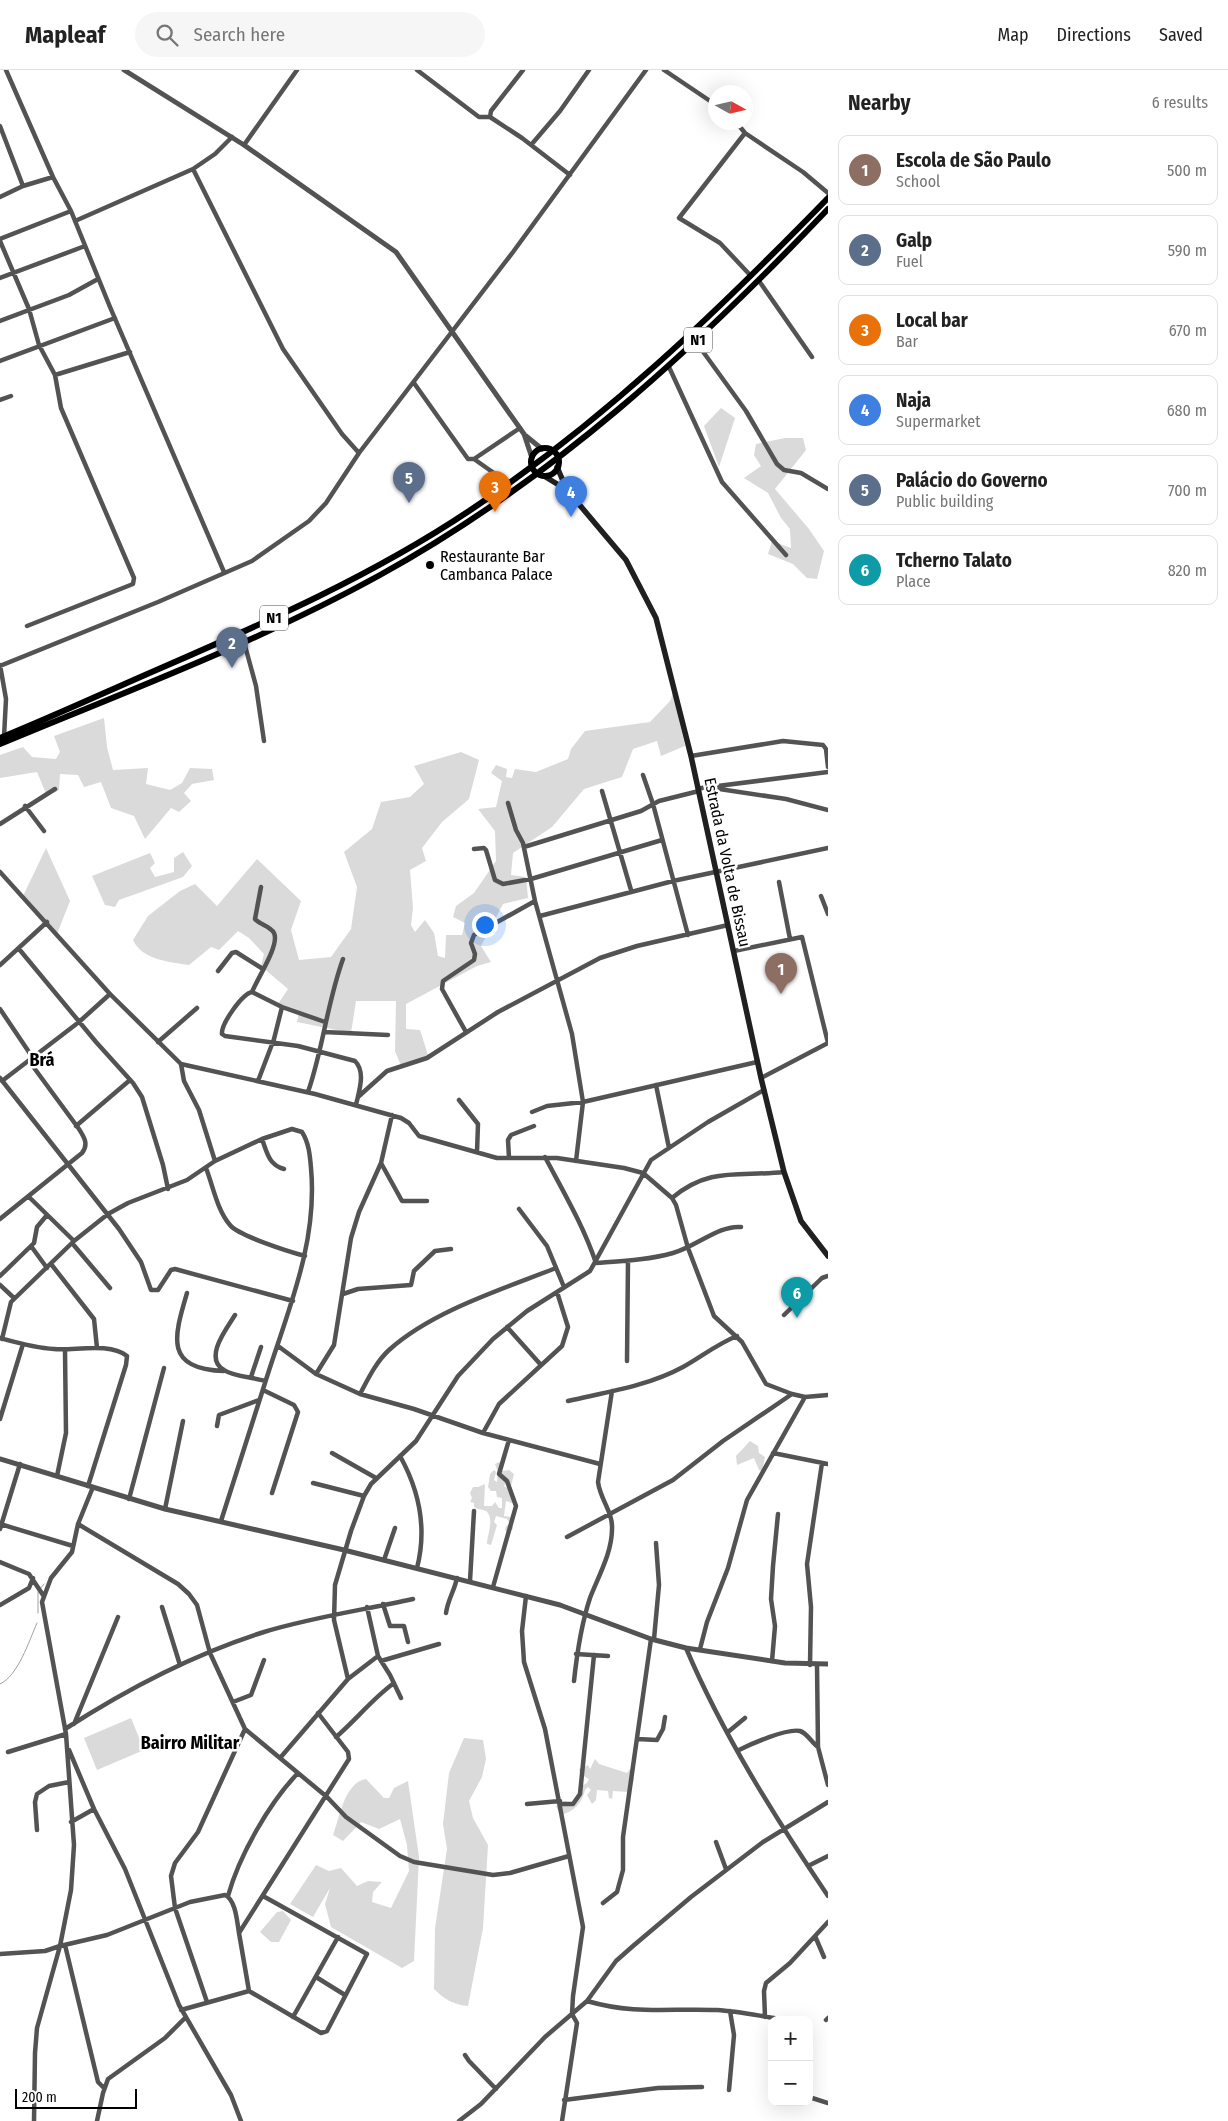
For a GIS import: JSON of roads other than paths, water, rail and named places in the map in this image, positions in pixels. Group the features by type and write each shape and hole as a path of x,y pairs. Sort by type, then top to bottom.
{"main road":[{"name":"N1","path":"2,737 315,599 413,545 469,511 552,451 647,375 751,276 828,198"},
{"name":"N1","path":"0,744 244,642 378,576 438,541 541,475 558,463 696,342 759,281 828,209"},
{"path":"542,449 552,451 567,490 541,475 532,466 532,458 536,451 542,449"},
{"name":"Estrada da Volta de Bissau","path":"567,490 626,560 649,603 664,646 691,756 757,1062 784,1172 801,1221 828,1256"}],"street":[{"path":"6,70 53,177 75,221 114,318 224,572"},
{"path":"124,70 244,145 396,252 524,434 532,458"},
{"path":"244,145 297,70"},
{"path":"417,70 479,117 490,118 531,145 570,175"},
{"path":"490,118 491,111 523,70"},
{"path":"531,145 560,111 588,70"},
{"path":"2,737 6,699 0,666 158,602 252,561 310,521 326,503 359,453 570,175 646,70"},
{"path":"664,70 708,100"},
{"path":"0,126 23,186"},
{"path":"743,130 803,172 828,193"},
{"path":"745,133 679,218 720,243 751,276"},
{"path":"75,221 193,169 216,154 232,137"},
{"path":"193,169 282,349 342,434 359,453"},
{"path":"0,197 23,186 53,177"},
{"path":"27,626 133,584 134,578 61,408 55,375 39,345 28,309 0,240 71,212"},
{"path":"0,278 85,246"},
{"path":"0,321 28,309 69,296 98,278"},
{"path":"759,281 812,356"},
{"path":"0,361 114,318"},
{"path":"696,342 746,412 765,448 777,464 784,470 801,474 828,488"},
{"path":"55,375 130,352"},
{"path":"669,367 722,482 786,555"},
{"path":"414,383 463,455 468,459 474,459 520,428"},
{"path":"0,400 11,396"},
{"path":"524,434 542,449"},
{"path":"474,459 508,483"},
{"path":"244,642 256,686 264,741"},
{"path":"691,756 781,741 801,742 824,747 828,767"},
{"path":"524,847 609,819 641,811 653,804 706,788 750,780 828,772"},
{"path":"643,776 653,804 688,935"},
{"path":"706,788 786,799 828,810"},
{"path":"0,824 25,806 54,789"},
{"path":"602,791 632,890"},
{"path":"508,803 514,826 524,847 535,900 572,1034 583,1102 576,1161"},
{"path":"25,806 44,831"},
{"path":"474,849 484,848 486,850 497,883 504,884 531,879 662,840"},
{"path":"540,916 673,880 828,848"},
{"path":"0,872 110,994 181,1064 308,1092 392,1115 406,1120 419,1136 497,1158 545,1157 624,1168 643,1173 672,1198 680,1215 688,1248 711,1311 737,1336 766,1384 805,1397 828,1395"},
{"path":"779,882 790,938"},
{"path":"261,887 256,919 272,930 276,942 252,992 245,995 224,1024 222,1034 350,1058 358,1064 361,1076 356,1105"},
{"path":"821,896 828,914"},
{"path":"466,1032 442,989 443,981 474,960 475,954 471,943 474,936 535,900"},
{"path":"0,965 46,922"},
{"path":"358,1097 387,1071 427,1058 466,1032 558,980 616,952 728,925"},
{"path":"734,951 802,937 828,1043 761,1078"},
{"path":"19,949 130,1080 144,1105 168,1190"},
{"path":"218,971 232,954 236,952 262,969"},
{"path":"308,1092 344,959"},
{"path":"252,992 282,1008 326,1022"},
{"path":"110,994 79,1022 1,1080 108,1214 137,1254 151,1290 158,1290 171,1270 175,1269 293,1301"},
{"path":"158,1042 197,1008"},
{"path":"258,1081 282,1008"},
{"path":"0,1009 84,1138 86,1146 82,1153 0,1219"},
{"path":"324,1032 388,1035"},
{"path":"532,1112 547,1106 583,1102 757,1062"},
{"path":"181,1064 184,1081 199,1110 214,1161"},
{"path":"76,1126 130,1080"},
{"path":"656,1085 669,1148"},
{"path":"348,1679 339,1648 333,1614 335,1585 344,1550 364,1496 376,1478 421,1435 458,1376 507,1328 527,1311 584,1276 596,1263 651,1160 764,1090"},
{"path":"459,1100 478,1124 477,1152"},
{"path":"316,1374 329,1357 334,1345 355,1224 381,1163 392,1115"},
{"path":"509,1158 508,1140 511,1134 534,1126"},
{"path":"34,2121 35,2053 38,2028 63,1946 74,1867 66,1731 42,1608 43,1595 51,1578 70,1556 127,1360 124,1354 97,1348 65,1350 23,1344 1,1338 8,1307 14,1298 73,1242 108,1214 128,1203 168,1190 206,1168 214,1161 262,1139 292,1129 298,1130 306,1137 313,1181 311,1214 305,1256 293,1301 262,1390 221,1521"},
{"path":"262,1139 270,1161 277,1168 284,1169"},
{"path":"545,1157 572,1204 588,1238 596,1263"},
{"path":"381,1163 402,1201 426,1201"},
{"path":"206,1168 221,1211 233,1228 305,1256"},
{"path":"672,1198 689,1184 710,1176 784,1172"},
{"path":"29,1197 73,1242 110,1288"},
{"path":"519,1209 544,1241 564,1287"},
{"path":"0,1276 31,1246 36,1239 37,1227 47,1215"},
{"path":"596,1263 652,1259 688,1248 726,1227 741,1227"},
{"path":"31,1246 94,1319 97,1348"},
{"path":"343,1294 358,1289 411,1285 414,1271 435,1251 451,1249"},
{"path":"627,1361 628,1261"},
{"path":"360,1394 382,1358 396,1345 421,1328 469,1304 556,1268"},
{"path":"784,1315 822,1278 828,1276"},
{"path":"0,1285 14,1298"},
{"path":"483,1433 499,1404 561,1349 568,1331 557,1292"},
{"path":"187,1293 177,1334 182,1358 193,1367 224,1371 265,1382"},
{"path":"224,1371 216,1358 217,1347 235,1315"},
{"path":"507,1328 541,1365"},
{"path":"568,1401 640,1384 682,1367 737,1336"},
{"path":"0,1419 23,1344"},
{"path":"278,1346 316,1374 360,1394 483,1433 600,1464"},
{"path":"251,1377 261,1347"},
{"path":"56,1476 66,1433 65,1350"},
{"path":"129,1499 164,1368"},
{"path":"262,1390 294,1405 298,1412 272,1493"},
{"path":"574,1681 576,1654 586,1613 612,1534 610,1514 599,1488 600,1464 612,1391"},
{"path":"567,1537 681,1475 723,1441 792,1394"},
{"path":"700,1649 707,1622 728,1568 747,1500 805,1397"},
{"path":"218,1426 219,1415 259,1400"},
{"path":"165,1509 183,1421"},
{"path":"494,1587 516,1506 507,1481 500,1474 509,1440"},
{"path":"332,1453 376,1478"},
{"path":"773,1453 828,1464"},
{"path":"400,1456 415,1485 419,1506 423,1537 417,1568"},
{"path":"0,1459 165,1509 494,1587 586,1613 653,1639 686,1648 772,1661 810,1665 828,1664"},
{"path":"20,1464 1,1526 73,1546"},
{"path":"810,1665 811,1607 807,1564 822,1464"},
{"path":"313,1483 364,1496"},
{"path":"470,1581 474,1511"},
{"path":"772,1661 775,1626 771,1599 772,1566 778,1514"},
{"path":"78,1524 184,1588 194,1599 200,1612 210,1653 245,1729 327,1797 354,1823 400,1856 414,1862 493,1875 569,1856"},
{"path":"384,1560 395,1528"},
{"path":"603,1903 617,1892 623,1870 624,1837 653,1639 658,1585 656,1543"},
{"path":"0,1562 21,1569 33,1578 43,1595"},
{"path":"0,1605 29,1588 33,1578"},
{"path":"446,1613 448,1598 454,1592 457,1578"},
{"path":"526,1596 522,1623 522,1651 545,1729 583,1927 572,2014 577,2023 562,2121"},
{"path":"8,1752 66,1731 74,1724 138,1686 180,1665 265,1632 333,1614 413,1599"},
{"path":"383,1604 390,1626 404,1626 408,1642"},
{"path":"162,1607 180,1665"},
{"path":"367,1607 378,1656 394,1683 400,1698"},
{"path":"74,1724 118,1617"},
{"path":"381,1661 439,1644"},
{"path":"686,1648 702,1687 783,1828 828,1896"},
{"path":"576,1654 608,1656"},
{"path":"527,1804 560,1802 573,1804 580,1794 594,1655"},
{"path":"280,1758 348,1679 378,1656"},
{"path":"233,1702 251,1695 264,1660"},
{"path":"817,1664 818,1747 828,1785"},
{"path":"336,1737 356,1720 366,1706 394,1683"},
{"path":"239,1933 327,1797 349,1759 348,1752 318,1713"},
{"path":"637,1739 657,1740 663,1729 665,1717"},
{"path":"728,1732 745,1718"},
{"path":"207,2002 174,1908 171,1886 172,1869 182,1852 198,1832 245,1729"},
{"path":"739,1750 762,1740 797,1731 805,1734 818,1747"},
{"path":"67,1746 94,1809 125,1869 185,2018 231,2094 241,2121"},
{"path":"249,1991 235,1911 228,1896 235,1876 267,1812 298,1773"},
{"path":"37,1830 35,1799 37,1794 50,1786 68,1782"},
{"path":"459,2121 481,2104 545,2037 587,2001 616,1961 726,1869 783,1828 828,1802"},
{"path":"71,1822 94,1809"},
{"path":"716,1842 726,1869"},
{"path":"808,1866 828,1856"},
{"path":"0,1954 45,1950 101,1937 190,1902 228,1896"},
{"path":"182,2010 249,1991 293,2018 320,2033 324,2033 367,1954 263,1896"},
{"path":"765,2017 764,1991 766,1983 790,1963 828,1922"},
{"path":"815,1936 824,1957"},
{"path":"293,2018 338,1938"},
{"path":"63,1946 98,2082 104,2088"},
{"path":"316,1977 345,1995"},
{"path":"587,2001 605,2006 645,2012 730,2011 768,2017"},
{"path":"729,2090 734,2035 730,2011"},
{"path":"97,2121 104,2088 112,2074 164,2038 185,2018"},
{"path":"465,2055 496,2088"},
{"path":"564,2100 658,2088 702,2087"},
{"path":"813,2098 828,2103"}],"waterway":[{"path":"40,1589 44,1584"},
{"path":"38,1592 38,1613"},
{"path":"0,1684 18,1666 37,1623"}],"place":[{"name":"Palácio do Governo","path":"409,503"},
{"name":"Local bar","path":"495,512"},
{"name":"Naja","path":"571,517"},
{"name":"Restaurante Bar Cambanca Palace","path":"430,565"},
{"name":"Galp","path":"232,668"},
{"name":"Escola de São Paulo","path":"781,994"},
{"name":"Tcherno Talato","path":"797,1318"}],"district":[{"name":"Brá","path":"42,1060"},
{"name":"Bairro Militar","path":"190,1743"}]}
